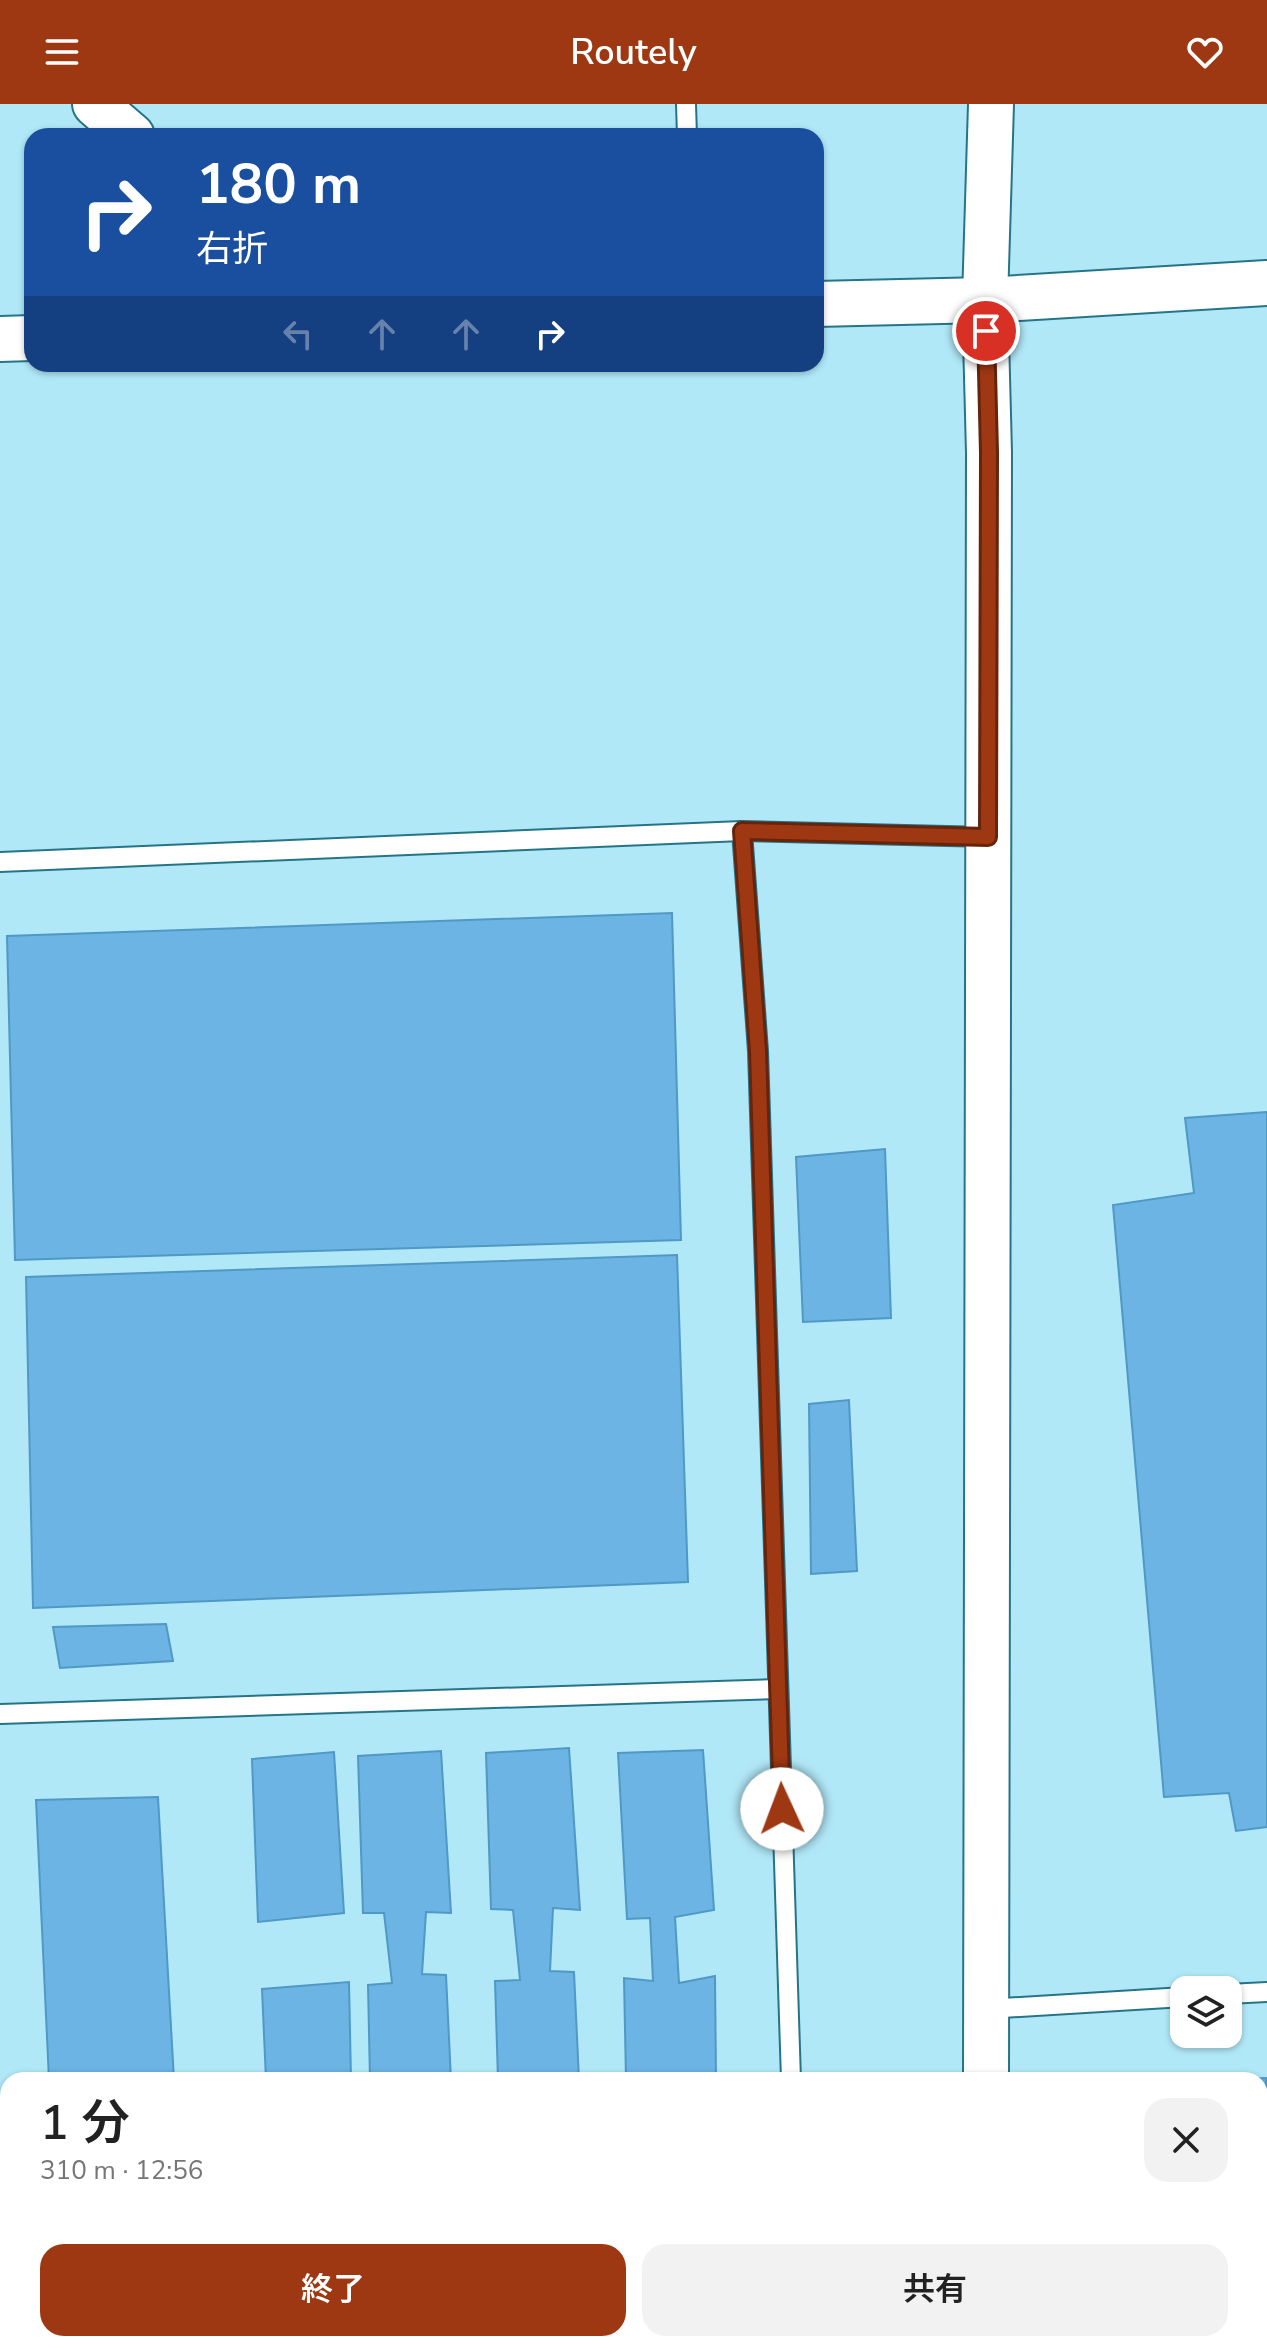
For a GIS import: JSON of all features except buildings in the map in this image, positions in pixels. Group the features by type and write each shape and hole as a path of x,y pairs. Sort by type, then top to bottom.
{"street":[{"path":"95,104 123,128"},
{"path":"986,2072 989,453 985,300 991,104"},
{"path":"824,304 985,300 1267,283"},
{"path":"0,339 24,338"}],"lane":[{"path":"686,104 687,128"},
{"path":"742,831 758,1051 791,2072"},
{"path":"0,862 742,831 988,837"},
{"path":"0,1714 778,1689"},
{"path":"1242,1993 1267,1992"},
{"path":"986,2009 1170,1998"}],"route":[{"path":"782,1809 758,1051 742,831 988,837 989,453 986,331"}]}
